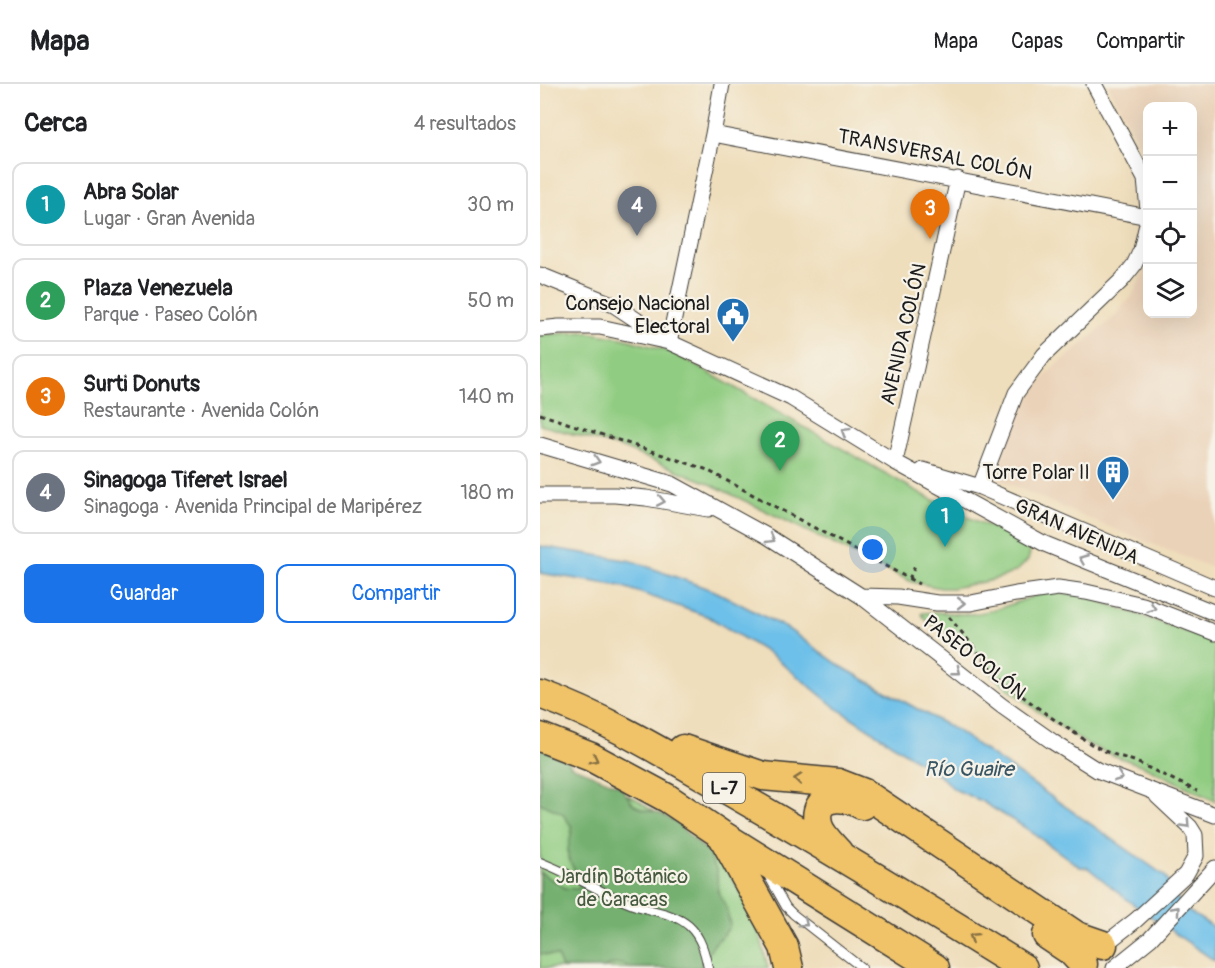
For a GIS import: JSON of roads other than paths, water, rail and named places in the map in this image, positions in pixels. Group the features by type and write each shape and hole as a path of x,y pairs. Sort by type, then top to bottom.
{"highway":[{"name":"L-7","path":"540,694 608,723 839,854 1023,968"},
{"path":"608,723 749,773 838,783 864,793 1109,956"},
{"name":"L-7","path":"540,737 591,757 667,798 935,968"},
{"path":"839,854 819,828 818,821 822,804 829,799 839,797 853,800 863,806 1071,951 1081,965"},
{"path":"722,835 769,877 897,968"},
{"path":"722,835 784,947 789,968"},
{"path":"762,906 780,968"}],"street":[{"path":"669,342 722,84"},
{"path":"1094,84 1143,175"},
{"name":"TRANSVERSAL COLÓN","path":"713,134 958,179 1143,217"},
{"name":"AVENIDA COLÓN","path":"895,462 958,179"},
{"path":"980,487 1017,393 1044,355 1122,280 1134,265 1143,241"},
{"path":"540,275 614,305 669,342 791,398 895,462 980,487 1215,588"},
{"path":"540,329 600,327 669,342"},
{"name":"PASEO COLÓN","path":"540,445 672,484 767,536 861,596 1002,706 1098,770 1215,815"},
{"name":"GRAN AVENIDA","path":"895,462 1045,544 1215,613"},
{"name":"PASEO COLÓN","path":"540,495 615,495 646,498 720,512"},
{"path":"861,596 898,597 938,603 971,603 1058,588 1143,605 1215,633"},
{"path":"1109,956 1136,920 1186,874 1196,856 1195,835 1190,826 1145,787"},
{"path":"1081,965 1149,939 1209,879 1215,868"}],"lane":[{"path":"540,862 622,900 666,914 689,925 705,951 708,968"},
{"path":"769,877 786,907 793,914 862,968"}],"water":[{"name":"Río Guaire","path":"540,546 632,561 717,592 788,629 842,667 957,731 1165,876 1183,908 1215,928 1215,961 1134,905 1088,868 1080,867 1024,827 981,801 954,789 938,774 835,707 774,657 709,617 621,586 540,573"}],"place":[{"name":"Sinagoga Tiferet Israel","path":"637,236"},
{"name":"Surti Donuts","path":"930,239"},
{"name":"Consejo Nacional Electoral","path":"733,343"},
{"name":"Plaza Venezuela","path":"780,471"},
{"name":"Torre Polar II","path":"1113,501"},
{"name":"Abra Solar","path":"945,547"}],"park label":[{"name":"Jardín Botánico de Caracas","path":"622,888"}]}
